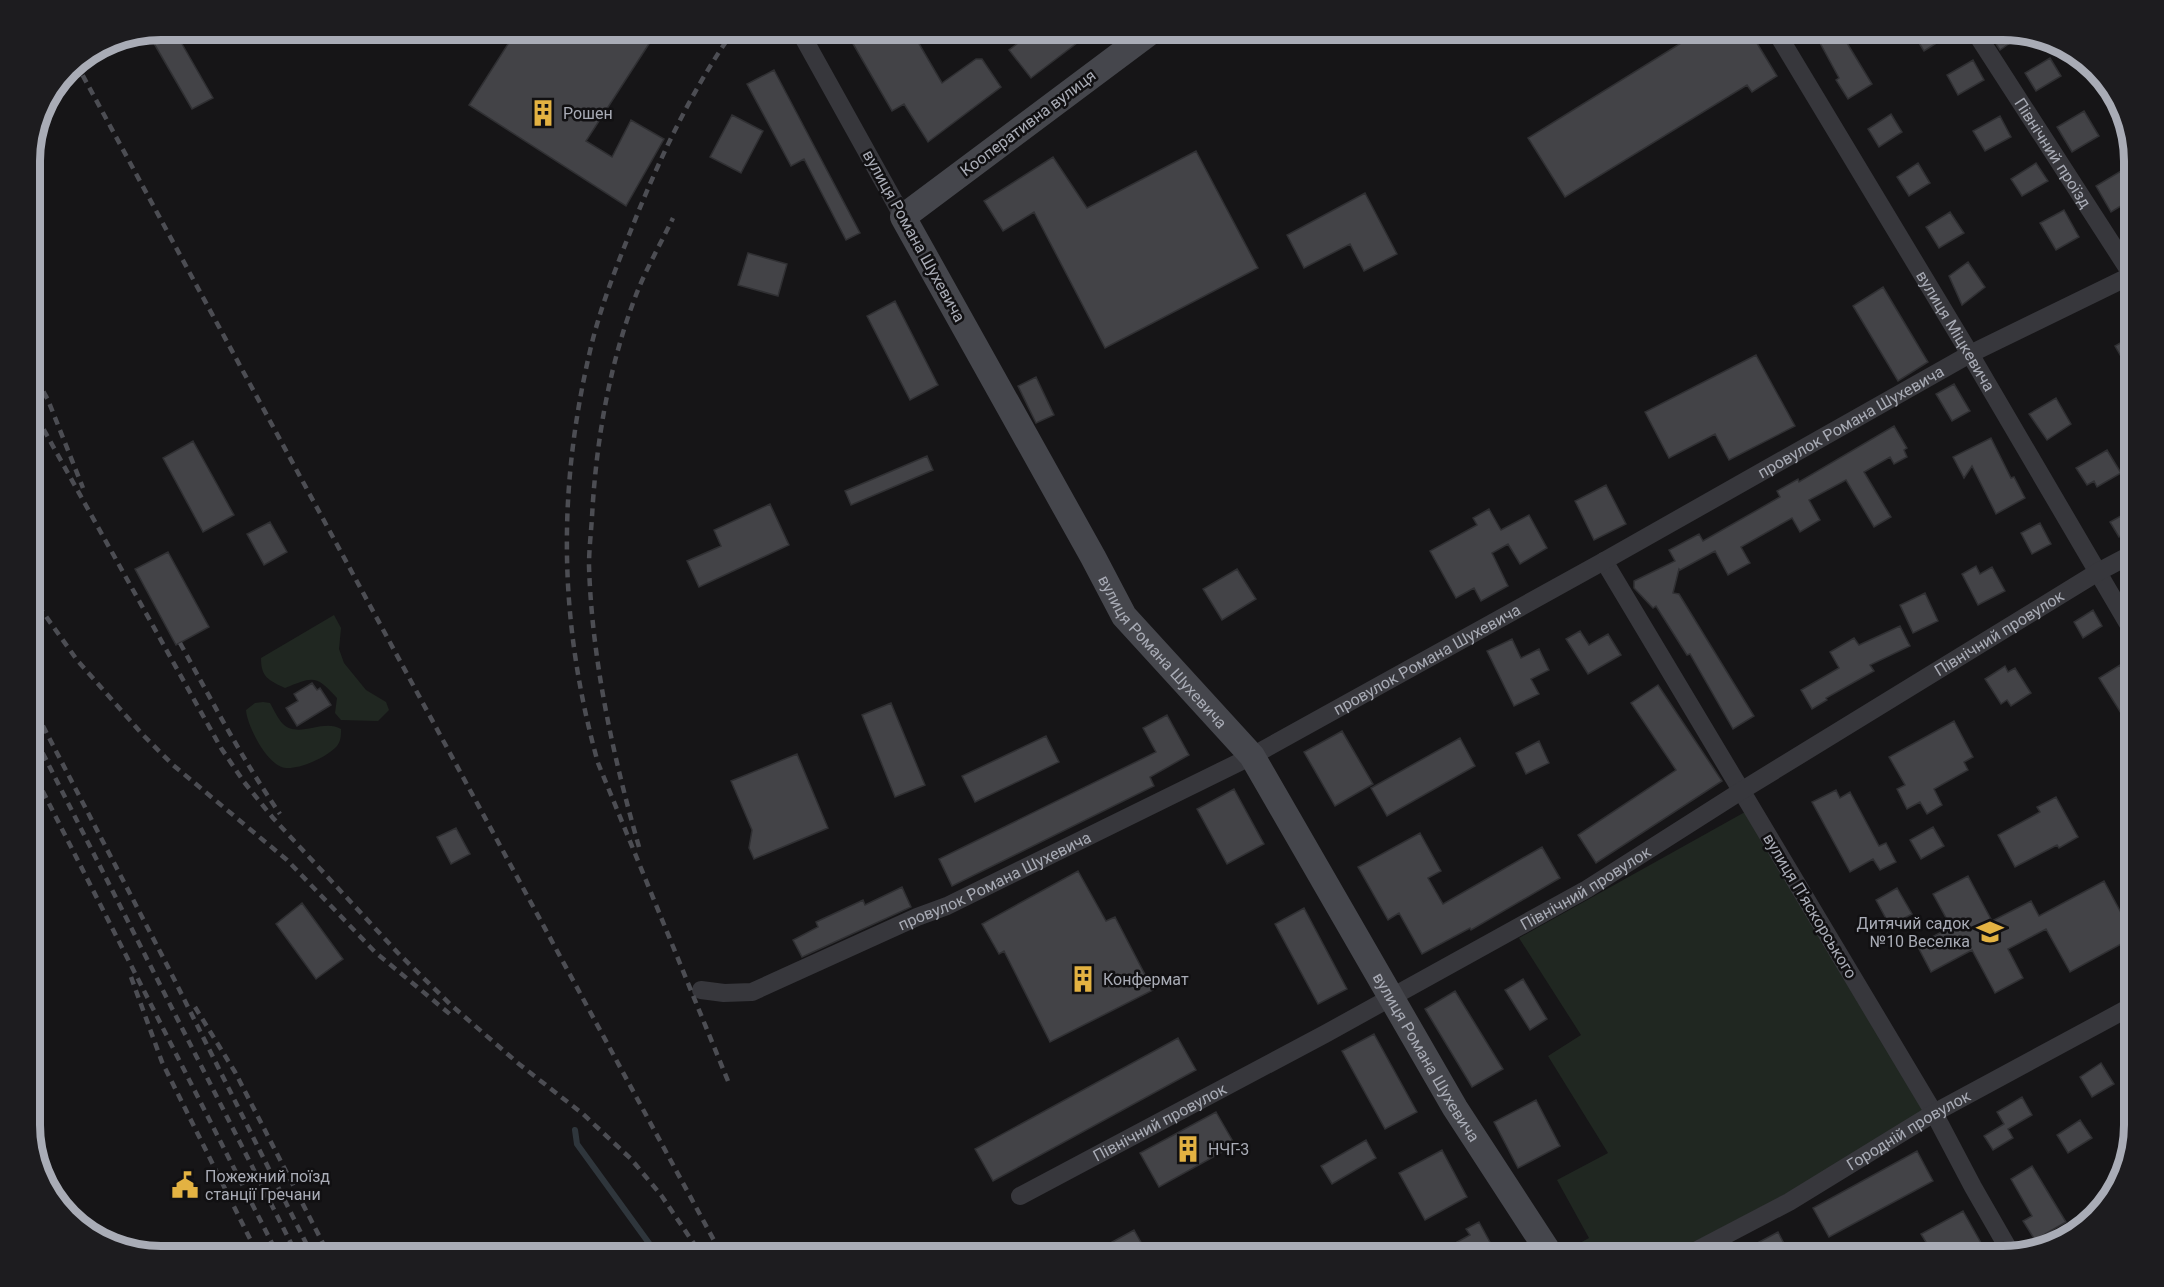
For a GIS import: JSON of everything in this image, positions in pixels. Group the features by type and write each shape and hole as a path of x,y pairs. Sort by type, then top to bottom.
{"street":[{"name":"вулиця Романа Шухевича","path":"805,40 1124,616 1252,756 1455,1107 1545,1246"},
{"name":"Кооперативна вулиця","path":"903,217 1139,40"},
{"name":"вулиця Міцкевича","path":"1781,40 1970,354 2123,616"},
{"name":"Північний проїзд","path":"1980,40 2123,260"},
{"name":"провулок Романа Шухевича","path":"701,990 724,993 752,992 917,917 948,906 1252,756 1604,561 1970,354 2123,280"},
{"name":"Північний провулок","path":"1020,1196 1325,1034 1587,889 1741,791 2123,559"},
{"name":"вулиця Пʼяскорського","path":"1604,561 1935,1113 2007,1246"},
{"name":"Городній провулок","path":"1705,1246 1789,1202 1935,1113 2124,1010"}],"shaded area":[{"path":"334,615 341,628 339,649 344,663 366,690 386,702 389,710 378,721 341,720 335,713 337,698 324,685 309,680 285,688 270,680 262,670 261,658"},
{"path":"255,703 270,703 281,722 289,728 296,730 334,726 341,729 338,744 333,750 313,762 292,768 279,766 272,761 260,745 247,717 246,710"},
{"path":"1745,812 1928,1119 1687,1246 1574,1246 1589,1238 1557,1180 1608,1153 1548,1056 1581,1035 1519,938"}],"building":[{"path":"180,40 213,98 192,109 153,41"},
{"name":"Рошен","path":"511,40 652,40 586,141 612,157 631,120 664,139 626,206 469,105"},
{"path":"851,40 917,40 942,83 976,59 982,59 1001,87 928,142 904,104 892,111"},
{"path":"1022,40 1081,40 1031,78 1009,50"},
{"path":"1686,40 1755,40 1777,76 1752,92 1747,85 1565,197 1528,138"},
{"path":"1818,40 1853,40 1847,43 1872,84 1848,99 1836,80 1839,78"},
{"path":"1917,40 1941,40 1924,51"},
{"path":"1994,40 2012,41 2000,50"},
{"path":"2050,58 2061,76 2036,91 2025,73"},
{"path":"1973,60 1984,80 1958,95 1947,75"},
{"path":"774,70 860,233 846,240 804,159 791,166 747,84"},
{"path":"2084,111 2099,136 2072,152 2057,127"},
{"path":"1891,114 1902,132 1879,147 1868,129"},
{"path":"732,115 763,131 741,173 710,157"},
{"path":"2000,116 2011,137 1985,151 1973,131"},
{"path":"1196,151 1258,268 1105,348 1034,212 1003,231 984,201 1053,157 1087,208"},
{"path":"1918,163 1930,183 1909,196 1897,177"},
{"path":"2036,163 2048,181 2022,196 2011,179"},
{"path":"2121,171 2123,175 2123,205 2111,212 2096,186"},
{"path":"1365,193 1397,254 1364,271 1350,244 1304,268 1287,235"},
{"path":"2064,210 2079,237 2056,250 2040,223"},
{"path":"1950,212 1964,233 1939,248 1926,227"},
{"path":"748,253 787,264 778,296 738,285"},
{"path":"1968,262 1985,287 1962,305 1949,276"},
{"path":"1883,287 1928,362 1898,381 1853,306"},
{"path":"895,301 938,385 910,400 867,316"},
{"path":"2123,341 2123,360 2115,346"},
{"path":"1756,355 1795,426 1729,460 1715,434 1669,458 1645,412"},
{"path":"1036,377 1054,415 1036,423 1018,386"},
{"path":"1954,384 1970,411 1952,421 1936,394"},
{"path":"2056,398 2071,424 2047,440 2029,414"},
{"path":"1894,426 1907,448 1904,450 1907,457 1894,464 1890,457 1864,472 1891,517 1874,527 1846,480 1809,500 1820,520 1800,532 1792,518 1741,547 1750,563 1728,575 1715,551 1679,569 1673,593 1679,594 1754,716 1733,729 1690,654 1687,655 1656,606 1653,608 1634,588 1634,581 1675,561 1669,550 1699,534 1703,541 1780,497 1777,491 1798,479 1799,482"},
{"path":"1991,438 2011,478 2014,477 2025,498 1996,514 1972,466 1964,478 1953,457"},
{"path":"193,441 234,515 203,532 163,458"},
{"path":"2107,450 2121,473 2097,487 2094,481 2087,485 2076,468"},
{"path":"927,456 933,470 851,505 845,491"},
{"path":"1606,485 1626,524 1594,540 1575,501"},
{"path":"770,504 789,545 699,587 687,561 721,546 714,530"},
{"path":"1489,509 1501,530 1529,515 1547,548 1520,564 1508,544 1492,553 1508,586 1481,601 1474,588 1456,598 1430,551 1477,525 1473,518"},
{"path":"2123,515 2123,534 2119,537 2110,522"},
{"path":"270,522 287,552 264,565 247,534"},
{"path":"2040,523 2051,544 2032,554 2021,533"},
{"path":"168,552 209,627 176,645 135,569"},
{"path":"1976,566 1980,574 1992,567 2005,591 1978,605 1962,574"},
{"path":"1237,569 1256,599 1222,620 1203,589"},
{"path":"1925,593 1938,621 1913,633 1900,605"},
{"path":"2093,610 2102,626 2083,638 2074,622"},
{"path":"1900,626 1910,646 1870,665 1874,671 1826,698 1827,700 1812,709 1801,690 1839,668 1830,652 1854,638 1859,645"},
{"path":"1580,631 1589,645 1608,634 1621,655 1588,674 1566,639"},
{"path":"1512,639 1521,658 1539,649 1549,670 1531,679 1539,694 1514,706 1487,651"},
{"path":"2120,665 2124,671 2124,717 2099,678"},
{"path":"2005,666 2008,672 2015,668 2031,693 2011,706 2007,700 2001,704 1985,679"},
{"path":"312,683 317,690 320,688 331,705 297,726 286,708 298,701 294,694"},
{"path":"1658,685 1722,781 1596,863 1578,835 1676,770 1631,703"},
{"path":"891,703 925,785 895,797 862,715"},
{"path":"1167,715 1189,755 1150,777 1154,786 952,886 939,859 1156,752 1143,728"},
{"path":"1954,721 1973,757 1964,762 1968,770 1934,789 1942,805 1927,814 1920,802 1907,809 1897,789 1905,785 1889,757"},
{"path":"1342,731 1373,784 1335,806 1304,752"},
{"path":"1046,736 1059,762 975,802 962,776"},
{"path":"1460,738 1475,766 1387,816 1371,788"},
{"path":"1539,741 1549,763 1526,774 1516,753"},
{"path":"797,754 828,828 754,859 749,848 752,830 731,781"},
{"path":"1234,789 1264,844 1227,864 1197,809"},
{"path":"1836,790 1840,798 1850,792 1879,846 1886,843 1896,862 1880,870 1873,859 1850,872 1812,802"},
{"path":"2056,797 2078,837 2059,848 2057,845 2015,867 1998,835 2040,812 2037,807"},
{"path":"1933,827 1944,846 1921,859 1910,840"},
{"path":"456,828 470,854 451,864 437,837"},
{"path":"1420,833 1441,871 1428,878 1443,904 1542,847 1560,878 1471,930 1470,928 1422,954 1399,913 1388,920 1358,867"},
{"name":"Конфермат","path":"1078,871 1106,921 1115,917 1153,990 1050,1042 1004,951 999,954 982,924"},
{"name":"Дитячий садок №10 Веселка","path":"1968,876 1992,921 2031,901 2039,916 2104,881 2124,918 2124,943 2070,972 2046,929 2008,949 2023,978 1995,993 1972,950 1931,972 1917,945 1951,927 1933,894"},
{"path":"902,887 911,907 802,957 793,940 818,927 816,922 863,900 865,905"},
{"path":"1897,888 1912,914 1890,926 1876,900"},
{"path":"302,903 343,959 316,979 276,924"},
{"path":"1304,908 1347,989 1318,1004 1275,924"},
{"path":"1523,979 1547,1019 1530,1030 1505,990"},
{"path":"1455,991 1503,1069 1472,1087 1425,1009"},
{"path":"1374,1034 1417,1112 1385,1129 1342,1051"},
{"path":"1178,1038 1196,1070 993,1181 975,1149"},
{"path":"2101,1063 2114,1084 2092,1097 2080,1077"},
{"path":"2022,1097 2032,1115 2008,1129 2013,1138 1993,1150 1984,1136 2004,1124 1997,1112"},
{"path":"1536,1100 1560,1146 1518,1168 1494,1122"},
{"name":"НЧГ-3","path":"1216,1112 1235,1145 1159,1187 1140,1153"},
{"path":"2080,1120 2092,1138 2068,1153 2057,1135"},
{"path":"1366,1140 1376,1158 1332,1184 1321,1166"},
{"path":"1442,1150 1467,1197 1425,1220 1399,1173"},
{"path":"1917,1151 1933,1181 1829,1237 1813,1208"},
{"path":"2032,1166 2066,1222 2035,1240 2023,1221 2032,1216 2011,1179"},
{"path":"1963,1211 1983,1246 1928,1246 1921,1234"},
{"path":"1479,1222 1492,1246 1450,1246 1470,1235 1466,1229"},
{"path":"1134,1230 1143,1246 1105,1246"},
{"path":"1778,1232 1785,1246 1752,1246"}],"waterway":[{"path":"575,1130 577,1144 651,1246"}],"railway":[{"path":"727,40 706,72 659,163 612,279 600,315 579,403 568,506 567,557 576,659 585,711 598,763 728,1081"},
{"path":"81,71 717,1246"},
{"path":"639,847 621,778 599,673 591,602 589,554 597,461 611,376 636,295 673,218"},
{"path":"41,387 83,488"},
{"path":"41,425 221,748 244,782 273,818 398,953 451,1005 519,1064 583,1114 631,1159 661,1195 696,1246"},
{"path":"41,609 77,660 142,734 173,765 287,860 375,952 451,1015"},
{"path":"180,643 240,751 280,814"},
{"path":"41,722 167,965 308,1246"},
{"path":"41,750 292,1246"},
{"path":"41,788 273,1246"},
{"path":"131,977 162,1062 254,1246"},
{"path":"195,1007 235,1072 324,1246"}],"place":[{"name":"Рошен","path":"543,113"},
{"name":"Дитячий садок №10 Веселка","path":"1990,932"},
{"name":"Конфермат","path":"1083,979"},
{"name":"НЧГ-3","path":"1188,1149"},
{"name":"Пожежний поїзд станції Гречани","path":"185,1185"}]}
